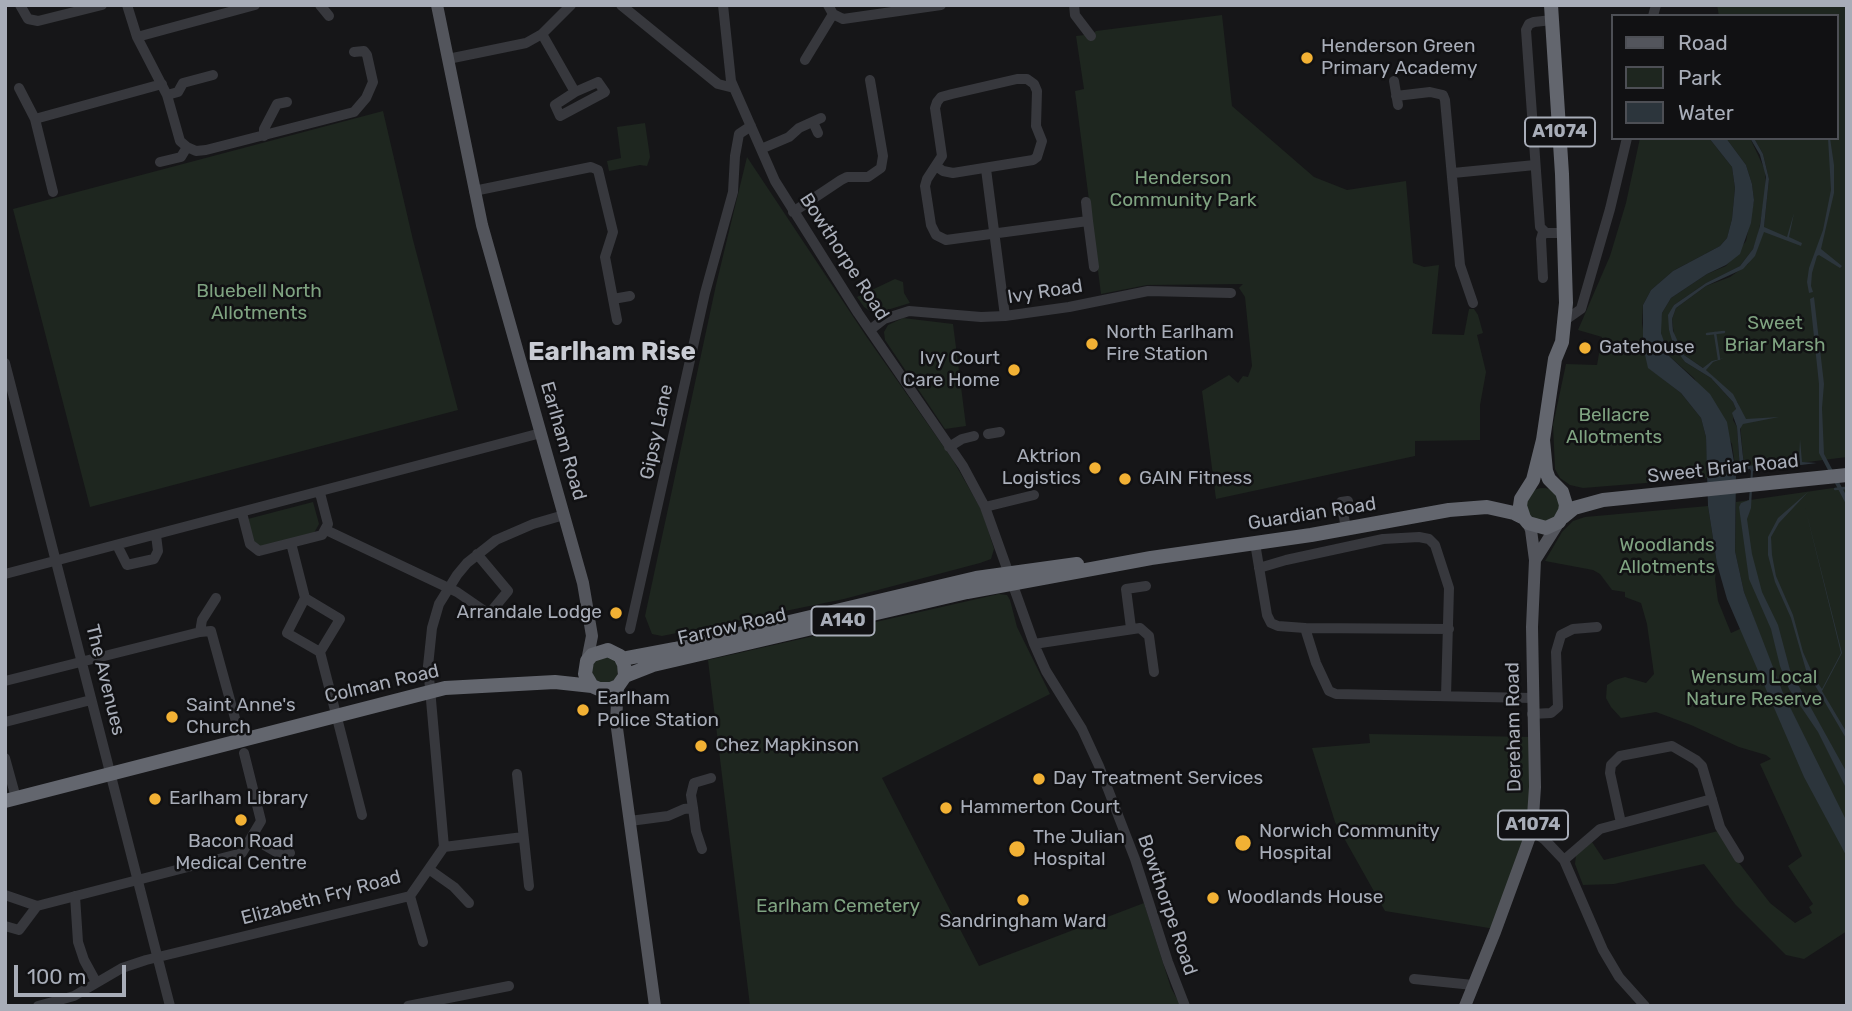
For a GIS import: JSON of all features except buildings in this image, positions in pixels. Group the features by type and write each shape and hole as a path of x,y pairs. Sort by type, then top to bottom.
{"highway":[{"name":"Dereham Road","path":"1526,521 1520,506 1543,440 1555,359 1562,342 1566,303 1565,238 1552,13"},
{"name":"Dereham Road","path":"1555,359 1553,341 1558,280 1565,238"},
{"name":"Dereham Road","path":"1543,440 1546,471 1566,505 1561,520"},
{"name":"Sweet Briar Road","path":"1561,520 1574,508 1603,500 1847,475"},
{"name":"A140","path":"1527,490 1546,483 1559,489"},
{"name":"Sweet Briar Road","path":"1559,489 1603,500"},
{"name":"Guardian Road","path":"1010,578 1255,543 1430,513 1487,507 1514,501 1527,490"},
{"name":"Guardian Road","path":"1487,507 1514,513 1526,521"},
{"name":"A140","path":"1526,521 1546,528 1561,520"},
{"name":"Farrow Road","path":"622,659 658,653 880,599 1010,578"},
{"name":"Farrow Road","path":"621,681 653,665 967,592 1010,578"},
{"path":"608,650 622,659 625,670 621,681"},
{"name":"Colman Road","path":"525,682 573,673 586,664 592,655 608,650"},
{"path":"586,664 585,674 596,688"},
{"name":"Colman Road","path":"10,799 110,774 242,746 336,715 429,691 525,682 555,682 596,688 621,681"}],"main road":[{"name":"Earlham Road","path":"437,5 474,191 591,621 598,641 608,650"},
{"path":"1535,560 1561,520"},
{"name":"Dereham Road","path":"1465,1006 1532,831 1535,786 1532,698 1535,560 1531,530 1526,521"},
{"name":"Earlham Road","path":"586,664 592,636 591,621"},
{"path":"616,721 621,681"},
{"path":"596,688 607,697 616,721 655,1006"}],"street":[{"path":"20,5 28,19 38,21 102,5"},
{"path":"127,5 137,37 167,95 180,141 187,147 206,150 345,115 360,107 370,90 372,75 364,51 354,52"},
{"path":"137,37 222,10 255,5"},
{"path":"320,5 329,16"},
{"path":"448,59 526,43 542,34 571,5"},
{"path":"621,5 713,79 726,88 734,88"},
{"name":"Bowthorpe Road","path":"723,5 729,75 775,181 870,330 967,473 985,507 1046,671 1090,746 1135,859 1185,1006"},
{"path":"805,60 831,10 840,18 849,19 941,5"},
{"path":"1074,5 1075,15 1091,36"},
{"name":"Dereham Road","path":"1543,278 1543,232 1540,227 1526,30 1529,24 1552,13"},
{"path":"542,34 575,92"},
{"path":"167,95 178,92 183,83 213,75"},
{"path":"713,79 729,75"},
{"path":"936,166 953,173 1032,160 1039,153 1042,141 1036,126 1037,91 1034,84 1027,79 941,97 935,108 942,156 927,179 925,186 931,225 936,235 946,240 1088,221"},
{"path":"793,212 847,177 867,177 881,168 883,156 869,102 870,80"},
{"path":"1394,81 1397,100 1430,92 1443,95 1453,173 1460,267 1473,303"},
{"path":"598,82 605,92 560,116 555,105 575,92 598,82"},
{"path":"35,118 162,84"},
{"path":"19,88 35,118 53,192"},
{"path":"264,136 264,129 281,100"},
{"path":"761,149 817,120 818,133"},
{"name":"Gipsy Lane","path":"630,629 705,293 733,192 738,134 751,126"},
{"path":"1564,321 1578,313 1610,208 1627,140"},
{"path":"160,162 181,157 187,147"},
{"path":"1453,173 1535,165"},
{"path":"474,191 592,167 600,173 613,232 604,257 617,320"},
{"path":"985,169 1005,316"},
{"path":"1086,202 1094,267"},
{"path":"1543,232 1565,238"},
{"name":"Ivy Road","path":"870,330 892,315 909,311 962,316 1005,316 1060,309 1148,292 1231,293"},
{"path":"613,299 630,296"},
{"path":"1566,303 1583,297"},
{"name":"The Avenues","path":"5,363 170,1006"},
{"path":"988,434 1000,432"},
{"path":"5,574 541,433"},
{"path":"949,447 974,436"},
{"path":"242,513 250,544 254,549 259,551 291,543 322,535 326,530 328,524 320,493"},
{"path":"985,507 1034,495"},
{"path":"1340,502 1346,528"},
{"path":"523,837 444,847 428,657 439,604 457,575 477,554 514,531 564,514"},
{"path":"326,530 449,588 489,614 508,591 477,554"},
{"path":"117,545 124,562 131,565 157,556 156,535"},
{"name":"Guardian Road","path":"1259,568 1383,539 1429,539 1434,545 1449,588 1449,629"},
{"path":"291,543 305,598 287,633 320,652"},
{"path":"1255,543 1267,615 1271,623 1305,628 1449,629 1446,696"},
{"path":"1132,628 1126,589 1146,586"},
{"path":"200,632 202,620 216,598"},
{"path":"305,598 340,619 320,652 362,815"},
{"path":"1532,714 1551,713 1558,707 1556,652 1562,635 1573,629 1597,627"},
{"path":"1034,643 1132,628 1144,629 1149,636 1154,672"},
{"path":"1305,628 1313,655 1329,691 1336,694 1532,698"},
{"path":"5,681 211,631 261,821 242,853 37,906 5,895"},
{"path":"5,722 91,700"},
{"path":"1621,823 1610,774 1611,765 1620,757 1672,746 1702,766 1720,827 1739,852"},
{"path":"5,758 10,799"},
{"path":"517,774 529,887"},
{"path":"702,849 696,831 691,795 694,783 710,778"},
{"path":"1564,860 1592,834 1621,823 1712,799"},
{"path":"630,821 668,816 693,808"},
{"path":"1532,831 1564,860 1603,950 1619,977 1644,1006"},
{"path":"252,838 286,858"},
{"name":"Elizabeth Fry Road","path":"38,1006 74,996 122,968 410,896 444,847"},
{"path":"430,870 454,887 469,903"},
{"path":"75,896 78,942 96,982"},
{"path":"410,896 423,943"},
{"path":"5,926 19,930 37,906"},
{"path":"1414,979 1473,985"},
{"path":"408,1006 437,1003 509,986"}],"green space":[{"name":"Sweet Briar Marsh","path":"1717,5 1847,5 1847,457 1776,466 1744,466 1738,403 1706,370 1684,355 1674,335 1672,319 1676,308 1706,286 1730,277 1748,264 1764,227 1769,179 1763,154 1755,140 1838,140 1838,14 1719,14"},
{"name":"Henderson Community Park","path":"1222,15 1232,106 1314,177 1347,190 1406,181 1413,263 1424,267 1439,265 1432,334 1464,335 1469,309 1474,309 1478,315 1483,333 1477,335 1486,372 1480,405 1480,440 1415,441 1415,456 1216,499 1202,391 1229,375 1238,383 1243,376 1248,377 1252,366 1245,297 1239,288 1243,284 1147,285 1101,294 1075,91 1084,89 1076,36 1093,34 1096,31"},
{"name":"Bluebell North Allotments","path":"383,111 413,240 458,410 90,507 13,209"},
{"path":"645,123 650,157 647,166 609,171 607,161 621,158 617,127"},
{"name":"Bellacre Allotments","path":"1640,140 1711,140 1732,167 1735,188 1727,238 1720,246 1673,271 1651,290 1643,305 1642,323 1649,368 1681,393 1701,418 1706,437 1708,478 1583,488 1570,485 1560,478 1555,469 1553,425 1566,364 1597,365 1602,337 1578,330 1610,256 1626,203"},
{"path":"1727,140 1751,140 1765,170 1766,189 1758,236 1753,249 1740,266 1706,283 1674,305 1669,330 1685,362 1711,378 1733,402 1736,409 1733,420 1737,427 1740,470 1736,473 1732,444 1694,378 1669,356 1660,326 1662,313 1671,298 1707,274 1726,266 1746,241 1754,200 1746,165"},
{"path":"747,157 866,336 953,460 982,511 994,549 991,559 980,563 844,599 662,636 652,634 645,616 716,285"},
{"path":"895,279 903,282 904,293 910,303 874,314 864,307 857,297"},
{"path":"903,318 953,324 966,426 945,429 885,340 884,332 888,325"},
{"path":"1847,486 1847,931 1804,959 1786,955 1735,904 1704,864 1614,884 1583,885 1575,864 1576,855 1592,842 1604,860 1718,831 1770,903 1795,923 1812,913 1809,907 1813,904 1788,866 1802,856 1760,764 1771,759 1656,712 1621,718 1611,707 1606,698 1607,685 1625,677 1646,683 1654,674 1647,624 1641,603 1625,597 1625,592 1612,590 1600,574 1593,570 1545,561 1562,532 1573,521 1585,517 1708,506 1717,564 1715,579 1718,601 1731,633 1755,622 1744,592 1735,551 1736,502"},
{"path":"1543,488 1555,493 1560,505 1555,517 1543,522 1531,517 1526,505 1531,493"},
{"path":"313,502 319,524 314,533 254,549 240,521"},
{"name":"Earlham Cemetery","path":"999,594 1007,595 1010,600 1017,627 1050,694 882,778 979,966 1144,903 1171,988 1181,1006 750,1006 708,660"},
{"path":"605,657 614,661 618,670 614,679 605,683 596,679 592,670 596,661"},
{"path":"1369,734 1531,737 1529,804 1523,849 1495,929 1385,911 1335,822 1312,748 1370,743"}],"water":[{"path":"1711,140 1727,140 1746,165 1752,184 1754,200 1751,223 1740,254 1671,298 1662,313 1661,333 1669,356 1710,394 1727,422 1736,473 1735,551 1744,592 1783,693 1847,822 1847,857 1804,777 1727,599 1717,564 1708,506 1706,437 1701,418 1681,393 1648,368 1643,346 1643,305 1651,290 1673,271 1720,246 1727,238 1735,188 1732,167"},
{"path":"1751,140 1755,140 1763,154 1769,179 1764,227 1787,237 1794,213 1789,237 1802,243 1801,246 1764,232 1755,256 1743,269 1706,286 1676,308 1672,319 1673,331 1684,355 1703,368 1712,361 1724,358 1713,362 1706,370 1733,394 1746,419 1779,417 1743,424 1740,429 1744,466 1799,463 1800,439 1802,462 1817,463 1753,471 1751,508 1747,519 1752,554 1762,592 1778,625 1790,670 1847,773 1847,790 1818,732 1789,689 1771,629 1749,579 1739,507 1741,503 1749,500 1751,471 1740,470 1737,427 1732,413 1736,409 1711,378 1685,362 1674,347 1669,330 1668,315 1674,305 1706,283 1740,266 1753,249 1760,226 1766,177 1760,155"},
{"path":"1828,140 1830,140 1834,165 1834,193 1821,249 1842,266 1840,268 1817,256 1812,273 1813,292 1809,293 1809,268 1823,230 1831,190"},
{"path":"1814,297 1824,384 1824,454 1847,497 1847,506 1819,453 1819,384 1810,299"},
{"path":"1808,492 1779,523 1771,537 1772,555 1776,576 1793,615 1803,652 1822,689 1841,653 1805,507 1842,653 1822,691 1847,733 1847,740 1806,670 1768,555 1768,537 1778,518"}],"waterway":[{"path":"1707,334 1724,332"},
{"path":"1715,333 1719,359"},
{"path":"1835,489 1847,488"}],"place":[{"name":"Henderson Green Primary Academy","path":"1307,58"},
{"name":"North Earlham Fire Station","path":"1092,344"},
{"name":"Gatehouse","path":"1585,348"},
{"name":"Ivy Court Care Home","path":"1014,370"},
{"name":"Aktrion Logistics","path":"1095,468"},
{"name":"GAIN Fitness","path":"1125,479"},
{"name":"Arrandale Lodge","path":"616,613"},
{"name":"Earlham Police Station","path":"583,710"},
{"name":"Saint Anne's Church","path":"172,717"},
{"name":"Chez Mapkinson","path":"701,746"},
{"name":"Day Treatment Services","path":"1039,779"},
{"name":"Earlham Library","path":"155,799"},
{"name":"Hammerton Court","path":"946,808"},
{"name":"Bacon Road Medical Centre","path":"241,820"},
{"name":"Norwich Community Hospital","path":"1243,843"},
{"name":"The Julian Hospital","path":"1017,849"},
{"name":"Woodlands House","path":"1213,898"},
{"name":"Sandringham Ward","path":"1023,900"}],"district":[{"name":"Earlham Rise","path":"612,352"}],"park label":[{"name":"Woodlands Allotments","path":"1667,557"},
{"name":"Wensum Local Nature Reserve","path":"1754,689"}]}
